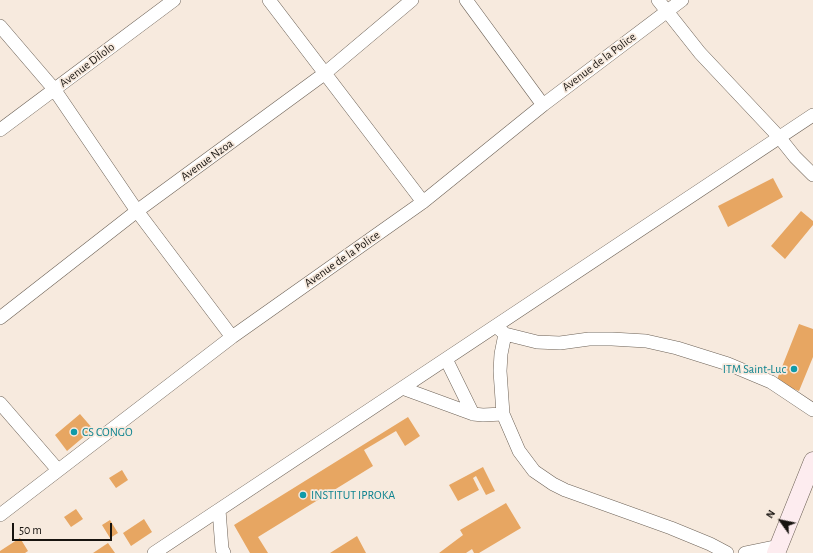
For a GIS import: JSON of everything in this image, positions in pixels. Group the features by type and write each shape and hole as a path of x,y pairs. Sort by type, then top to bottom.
{"street":[{"name":"Avenue Dilolo","path":"0,130 174,0"},
{"path":"269,0 423,202"},
{"name":"Avenue Nzoa","path":"0,318 137,211 324,74 412,0"},
{"path":"466,0 543,105"},
{"path":"658,0 700,53 779,137 795,158 813,175"},
{"name":"Avenue de la Police","path":"0,515 232,337 423,202 543,105 682,0"},
{"path":"0,26 54,89 137,211 232,337"},
{"path":"154,553 446,359 500,330 813,115"},
{"path":"500,330 537,342 560,343 589,339 612,339 646,341 677,348 728,364 770,382 813,410"},
{"path":"500,330 500,371 503,414 519,451 534,471 553,484 671,528 710,544 727,553"},
{"path":"446,359 473,414"},
{"path":"402,388 473,414 503,414"},
{"path":"0,403 58,470"},
{"path":"746,553 777,549 813,461"},
{"path":"219,510 222,549 224,553"}],"building":[{"path":"773,178 783,197 728,227 718,206"},
{"path":"801,211 813,221 813,225 785,259 771,246"},
{"name":"ITM Saint-Luc","path":"799,324 813,329 813,357 799,391 776,382"},
{"name":"CS CONGO","path":"80,414 93,429 67,451 55,435"},
{"name":"INSTITUT IPROKA","path":"408,417 420,436 405,446 396,431 364,450 373,466 258,537 268,553 250,553 234,525"},
{"path":"483,467 495,491 486,495 476,476 473,478 479,490 458,501 449,485"},
{"path":"122,470 128,480 116,488 109,478"},
{"path":"506,503 521,528 479,553 474,553 472,549 466,553 439,553 463,535 460,530"},
{"path":"76,509 83,519 71,527 64,517"},
{"path":"144,519 152,532 131,546 123,533"},
{"path":"110,520 118,533 110,538 102,525"},
{"name":"INSTITUT IPROKA","path":"357,536 366,553 330,553"},
{"path":"20,538 28,551 25,553 0,553 0,551"},
{"path":"108,543 115,553 93,553"}],"place":[{"name":"ITM Saint-Luc","path":"794,369"},
{"name":"CS CONGO","path":"74,432"},
{"name":"INSTITUT IPROKA","path":"303,495"}]}
